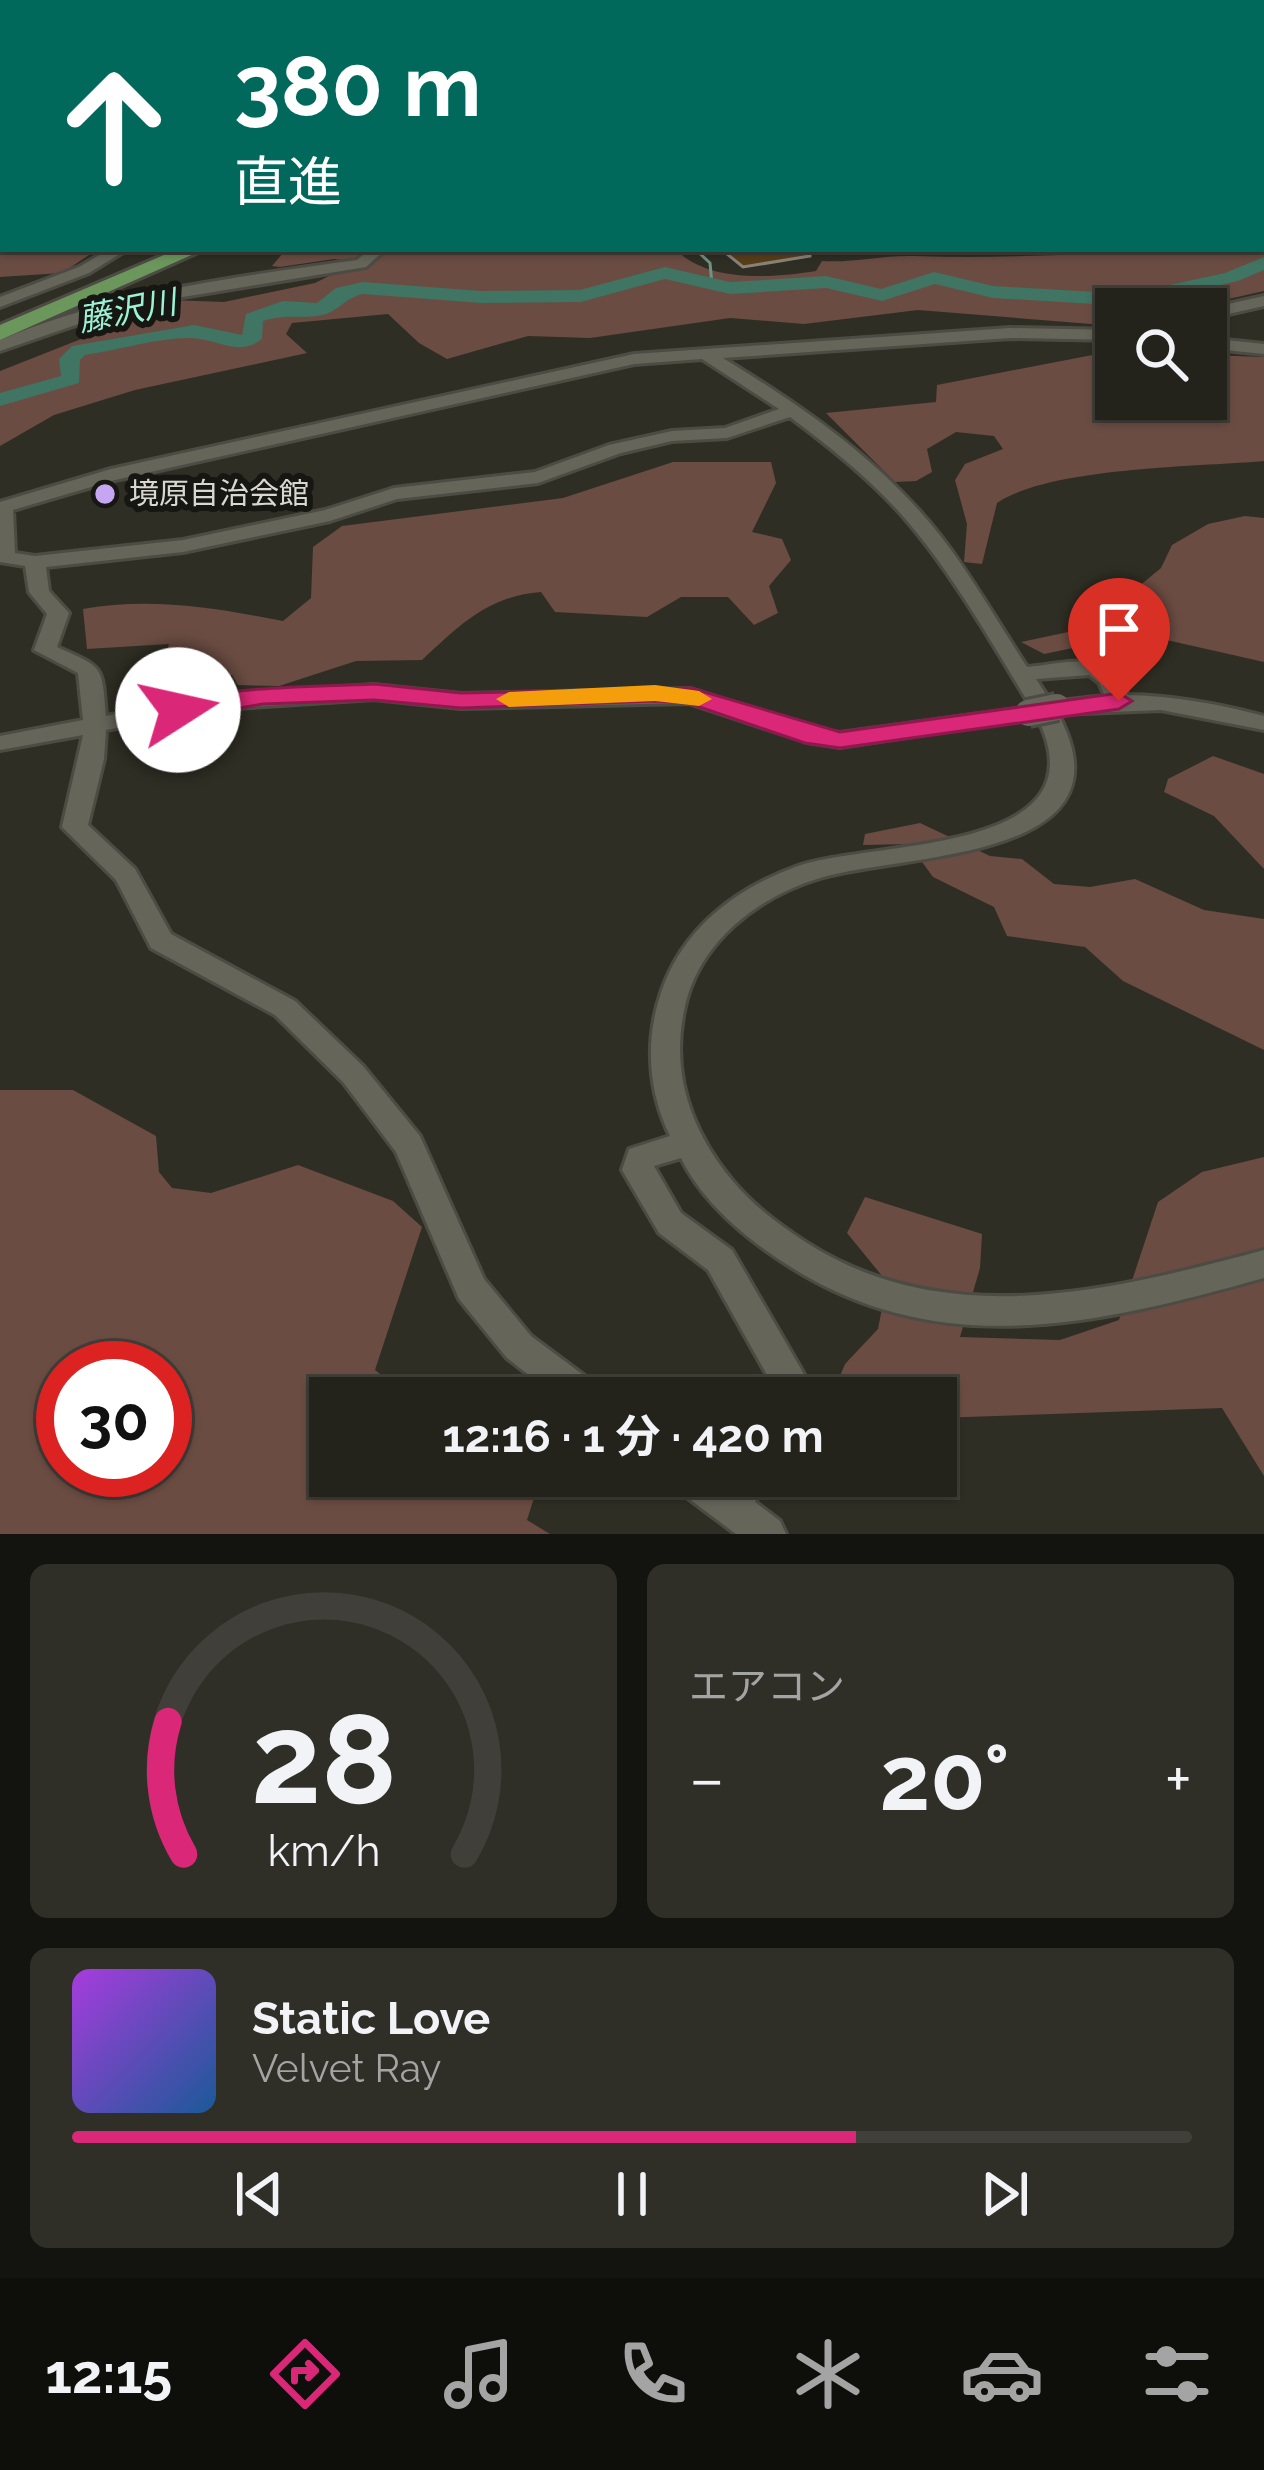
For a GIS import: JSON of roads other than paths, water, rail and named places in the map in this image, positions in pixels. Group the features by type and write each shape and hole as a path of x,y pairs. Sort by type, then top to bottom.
{"highway":[{"path":"0,318 153,252"},
{"path":"0,334 188,252"}],"street":[{"path":"618,0 645,0"},
{"path":"0,302 85,270 116,252"},
{"path":"0,346 52,324 182,292 361,264 375,252"},
{"path":"1227,309 1264,301"},
{"path":"794,410 727,433 635,443 514,482 394,494 330,515 182,546 35,562 1,554 1,507 111,475 474,398 590,366 1010,333 1095,335"},
{"path":"1227,346 1264,349"},
{"path":"705,354 794,410 866,471 933,540 1020,674 1061,750 1064,773 1037,816 1000,836 815,870 736,907 700,943 675,989 664,1035 673,1114 712,1183 785,1246 834,1276 948,1310 1067,1312 1264,1264"},
{"path":"35,562 39,592 58,613 45,650 88,669 97,726 89,773 74,810 75,827 126,875 161,941 285,1008 353,1074 409,1145 471,1289 519,1347 558,1377"},
{"path":"1020,674 1093,668 1108,679 1119,701"},
{"path":"0,743 263,696 374,692 461,700 691,696 815,737 840,740 1119,701 1185,704 1264,723"},
{"path":"687,1142 640,1158 638,1170 670,1223 720,1260 787,1377"},
{"path":"745,1497 767,1534"}],"waterway":[{"path":"698,252 710,263 712,285"},
{"name":"藤沢川","path":"0,400 72,379 69,359 79,350 194,331 232,343 252,339 253,318 283,307 321,309 343,292 363,288 481,297 581,296 665,273 730,288 826,282 882,295 934,278 993,292 1128,300 1231,277 1264,263"}],"place":[{"name":"境原自治会館","path":"105,494"}]}
